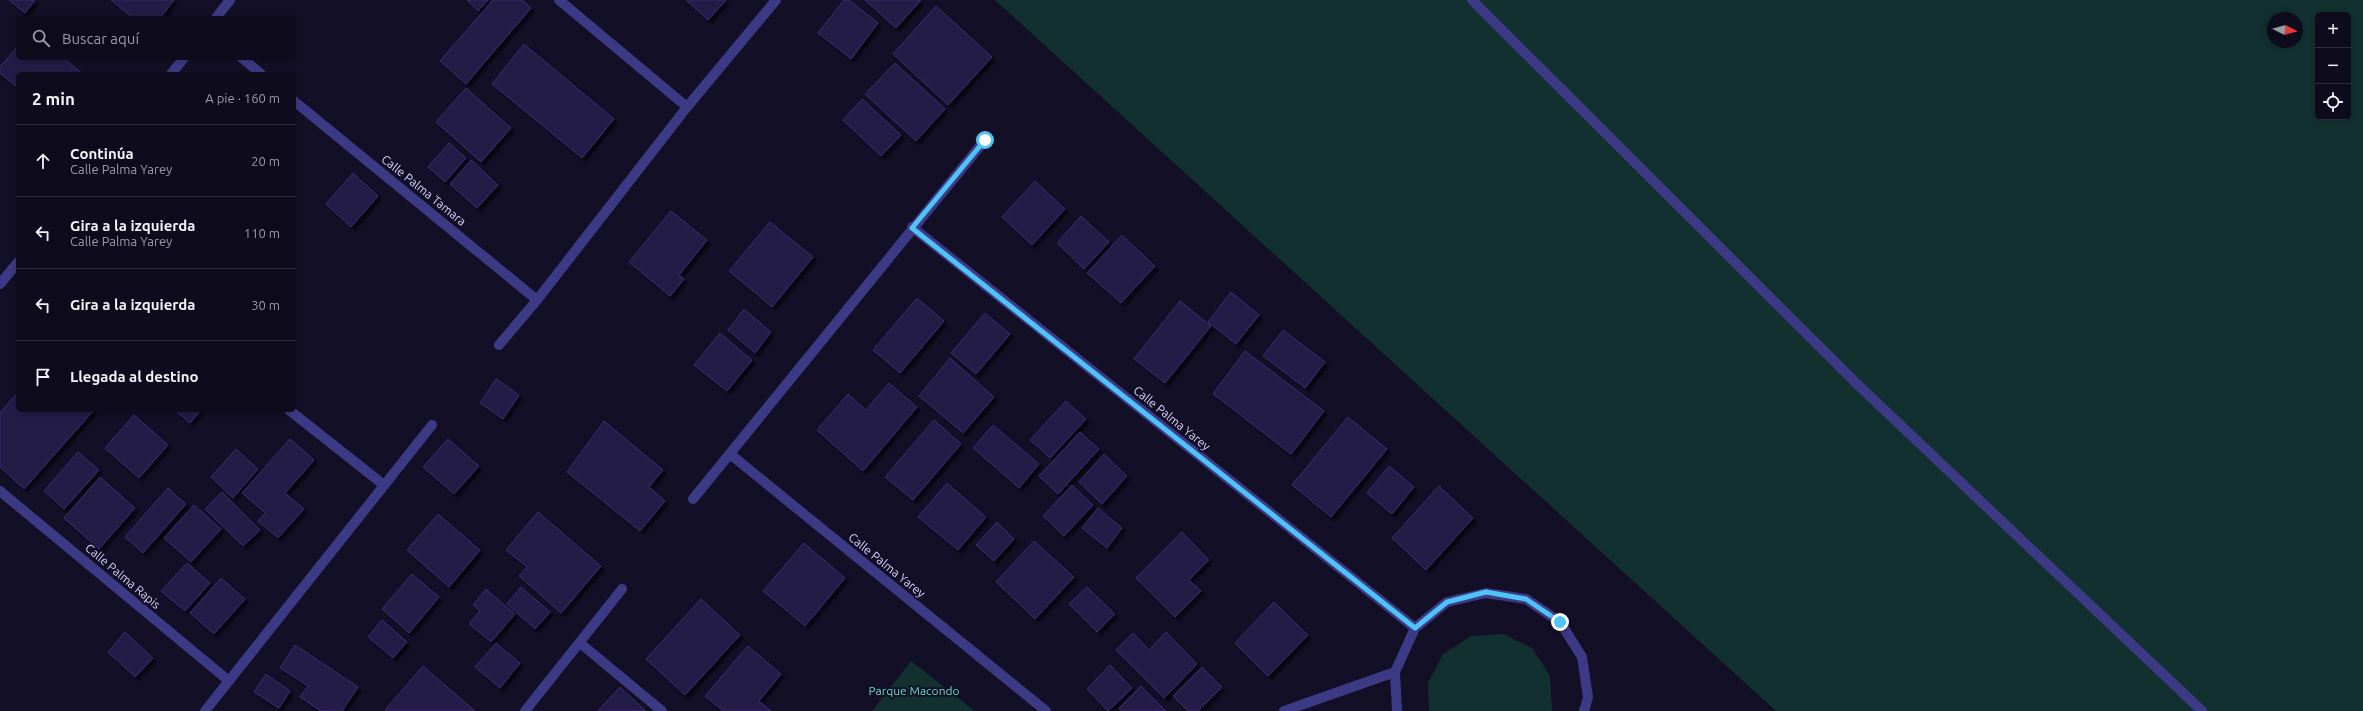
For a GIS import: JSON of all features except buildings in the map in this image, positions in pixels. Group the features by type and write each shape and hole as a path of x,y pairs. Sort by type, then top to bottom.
{"street":[{"path":"218,16 230,0"},
{"path":"559,0 687,107"},
{"path":"499,345 537,300 687,107 776,0"},
{"path":"1472,0 1857,384 2202,711"},
{"path":"173,72 182,60"},
{"path":"244,60 259,72"},
{"name":"Calle Palma Tamara","path":"296,103 537,300"},
{"path":"693,499 985,140"},
{"name":"Calle Palma Yarey","path":"912,228 1415,628"},
{"path":"0,284 16,264"},
{"path":"292,412 384,485"},
{"path":"205,711 432,425"},
{"name":"Calle Palma Yarey","path":"730,454 1046,711"},
{"name":"Calle Palma Rapis","path":"0,491 229,681"},
{"path":"525,711 622,589"},
{"path":"1397,711 1395,672 1415,628 1447,602 1486,592 1526,599 1560,622 1582,656 1588,697 1584,711"},
{"path":"580,643 662,711"},
{"path":"1284,711 1395,672"}],"green space":[{"path":"995,0 2363,0 2363,711 1776,711"},
{"path":"1504,634 1533,649 1550,676 1552,711 1429,711 1428,683 1443,654 1471,636"},
{"name":"Parque Macondo","path":"911,661 975,711 872,711"}],"route":[{"path":"985,140 912,228 1415,628 1447,602 1486,592 1526,599 1560,622"}]}
